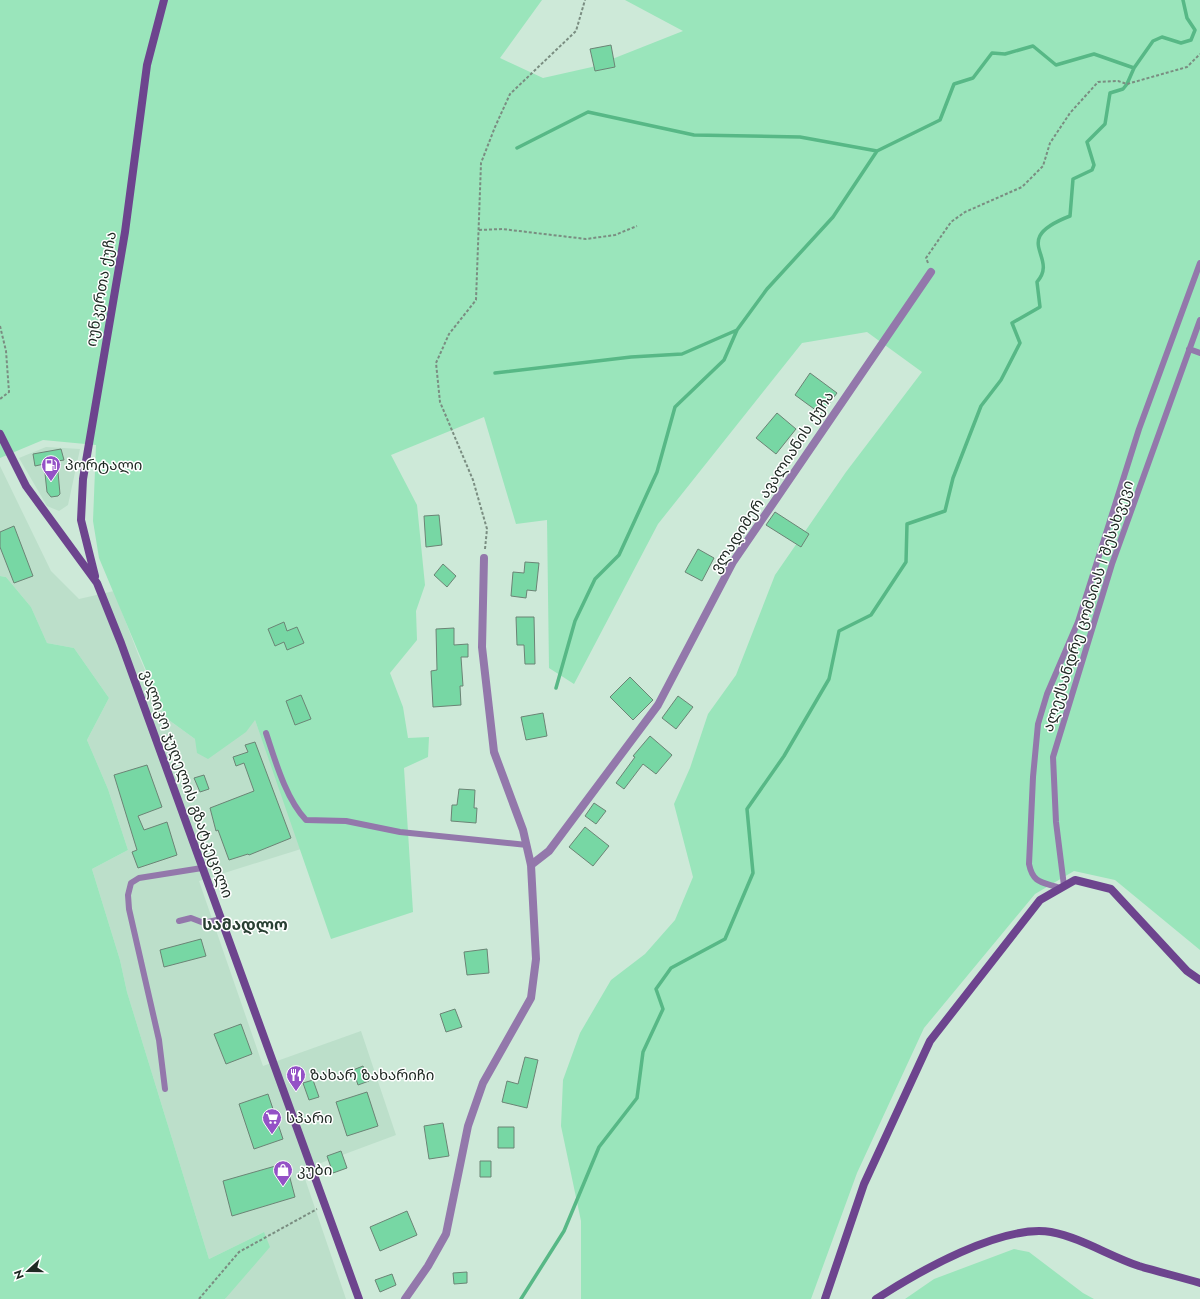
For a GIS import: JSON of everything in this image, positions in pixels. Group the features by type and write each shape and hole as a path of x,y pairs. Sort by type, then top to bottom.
{"main road":[{"name":"იუნკერთა ქუჩა","path":"97,583 81,520 83,479 125,232 148,64 164,0"},
{"name":"ვალიკო ჯუღელის გზატკეცილი","path":"0,434 26,486 97,583 358,1299"},
{"path":"825,1299 864,1184 930,1042 1040,900 1075,880 1110,889 1187,971 1200,980"},
{"path":"876,1299 922,1271 1013,1233 1050,1232 1086,1243 1138,1265 1200,1283"}],"street":[{"name":"ვლადიმერ ავალიანის ქუჩა","path":"531,865 549,851 658,705 733,562 930,272"},
{"path":"405,1299 428,1266 446,1234 468,1126 483,1083 531,998 536,960 531,865 527,845 523,830 494,752 482,647 484,558"}],"lane":[{"path":"1062,887 1035,880 1031,874 1029,864 1033,777 1038,724 1047,694 1078,622 1139,429 1200,263"},
{"name":"ალექსანდრე ცომაიას I შესახვევი","path":"1062,887 1056,822 1053,757 1112,564 1200,320"},
{"path":"1189,349 1200,353"},
{"path":"266,733 288,792 297,811 306,820 346,821 400,832 527,845"},
{"path":"165,1089 159,1040 129,909 128,895 131,883 139,878 202,868"},
{"path":"179,922 191,918 204,923 220,919"}],"path":[{"path":"484,558 487,529 474,480 440,402 436,363 449,334 476,300 481,163 510,94 576,31 585,0"},
{"path":"930,272 926,258 951,222 964,212 1022,187 1043,166 1050,143 1070,113 1098,82 1118,81 1128,84 1187,67 1200,54"},
{"path":"478,230 502,229 586,239 615,235 637,226"},
{"path":"0,326 6,351 9,392 0,399"},
{"path":"199,1299 239,1252 324,1205"}],"shaded area":[{"path":"46,447 80,449 68,505 59,511 47,506 19,458"},
{"path":"0,466 51,571 79,599 114,591 138,654 166,718 195,739 255,720 301,849 199,881 263,1066 361,1031 396,1135 302,1170 346,1299 225,1299 264,1232 209,1259 127,992 120,960 92,869 128,850 108,789 87,740 109,698 74,648 47,643 31,607 6,577 0,576"}],"green space":[{"path":"0,0 542,0 500,58 543,78 592,67 683,31 625,0 1200,0 1200,950 1115,880 1074,871 1035,894 924,1028 857,1173 811,1299 581,1299 581,1221 561,1126 563,1080 580,1033 611,980 645,954 675,920 693,877 674,804 690,768 708,714 736,675 775,575 846,472 922,372 867,332 802,343 658,524 574,684 549,668 547,520 516,524 484,417 391,455 417,505 425,585 416,611 417,640 390,673 403,707 408,738 429,737 428,757 404,768 413,912 331,939 255,720 246,732 208,759 197,753 195,739 166,718 99,558 93,521 96,445 43,440 0,458"},
{"path":"0,576 6,577 31,607 47,643 74,648 109,698 87,740 108,789 128,850 92,869 120,960 127,992 209,1259 264,1232 270,1247 225,1299 0,1299"},
{"path":"1014,1249 1029,1252 1083,1293 1094,1299 905,1299 934,1279"}],"building":[{"path":"611,45 615,67 595,71 590,49"},
{"path":"810,373 837,393 821,414 795,395"},
{"path":"777,413 796,429 776,454 756,438"},
{"path":"61,449 64,460 57,461 60,494 58,496 51,497 47,492 44,464 35,466 33,454"},
{"path":"775,512 809,534 801,547 766,525"},
{"path":"439,515 442,545 426,547 424,516"},
{"path":"14,526 33,576 14,583 0,547 0,532"},
{"path":"698,549 714,558 702,581 685,572"},
{"path":"525,562 539,563 536,591 527,590 526,598 511,596 513,572 524,573"},
{"path":"443,564 456,576 447,587 434,575"},
{"path":"516,617 534,617 535,664 525,664 524,645 517,645"},
{"path":"284,622 287,631 297,627 304,643 287,650 284,642 275,646 268,629"},
{"path":"454,628 454,645 468,644 468,657 461,657 463,686 460,686 461,705 433,707 431,671 437,670 436,629"},
{"path":"630,677 653,700 633,720 610,697"},
{"path":"301,695 311,719 295,725 286,701"},
{"path":"678,696 693,707 676,729 662,718"},
{"path":"543,713 547,736 526,740 521,717"},
{"path":"650,736 672,755 656,774 643,764 624,789 616,783 635,757 633,756"},
{"path":"255,742 291,838 249,855 248,854 229,860 218,830 216,831 210,808 254,791 244,763 236,766 233,757 248,752 245,745"},
{"path":"147,765 162,807 138,816 144,830 167,822 177,855 138,868 132,852 137,850 114,775"},
{"path":"204,775 209,789 200,792 194,778"},
{"path":"459,789 475,790 474,808 477,808 476,823 451,821 452,805 457,805"},
{"path":"594,803 606,811 596,824 585,816"},
{"path":"585,827 609,846 593,866 569,847"},
{"path":"201,939 206,956 164,967 160,950"},
{"path":"487,949 489,973 467,975 464,952"},
{"path":"455,1009 462,1027 446,1032 440,1014"},
{"path":"241,1024 252,1054 226,1064 214,1034"},
{"path":"525,1057 538,1060 527,1108 502,1102 507,1081 518,1084"},
{"path":"363,1066 369,1081 358,1085 353,1070"},
{"path":"313,1080 319,1097 309,1100 303,1083"},
{"path":"367,1092 378,1126 347,1136 336,1102"},
{"path":"268,1094 283,1139 254,1149 239,1104"},
{"path":"443,1123 449,1156 429,1159 424,1126"},
{"path":"498,1127 514,1127 514,1148 498,1148"},
{"path":"341,1151 347,1168 333,1173 327,1156"},
{"path":"480,1161 491,1161 491,1177 480,1177"},
{"path":"286,1163 295,1197 232,1216 223,1181"},
{"path":"407,1211 417,1235 380,1251 370,1227"},
{"path":"467,1272 467,1283 454,1284 453,1273"},
{"path":"392,1274 396,1285 380,1292 375,1280"}],"waterway":[{"path":"521,1299 564,1231 599,1147 637,1098 643,1052 663,1009 656,989 671,968 725,939 753,873 747,809 784,756 829,679 839,631 871,615 906,562 907,524 945,511 953,478 981,406 1001,380 1020,343 1012,323 1040,307 1037,282 1042,273 1043,264 1038,241 1042,233 1052,225 1070,216 1073,179 1092,170 1094,165 1087,142 1105,124 1110,93 1123,89 1127,84 1134,68 1153,41 1162,37 1181,43 1191,40 1195,30 1187,18 1183,0"},
{"path":"517,148 588,112 694,135 800,137 877,151 940,120 954,84 973,78 992,53 1005,54 1033,46 1056,65 1094,54 1134,68"},
{"path":"495,373 631,357 682,354 737,330 767,289 833,217 877,151"},
{"path":"556,688 575,621 595,579 619,555 657,472 675,407 724,360 737,330"}],"place":[{"name":"პორტალი","path":"51,482"},
{"name":"ზახარ ზახარიჩი","path":"296,1092"},
{"name":"სპარი","path":"272,1135"},
{"name":"კუბი","path":"283,1187"}],"district":[{"name":"სამადლო","path":"245,924"}]}
